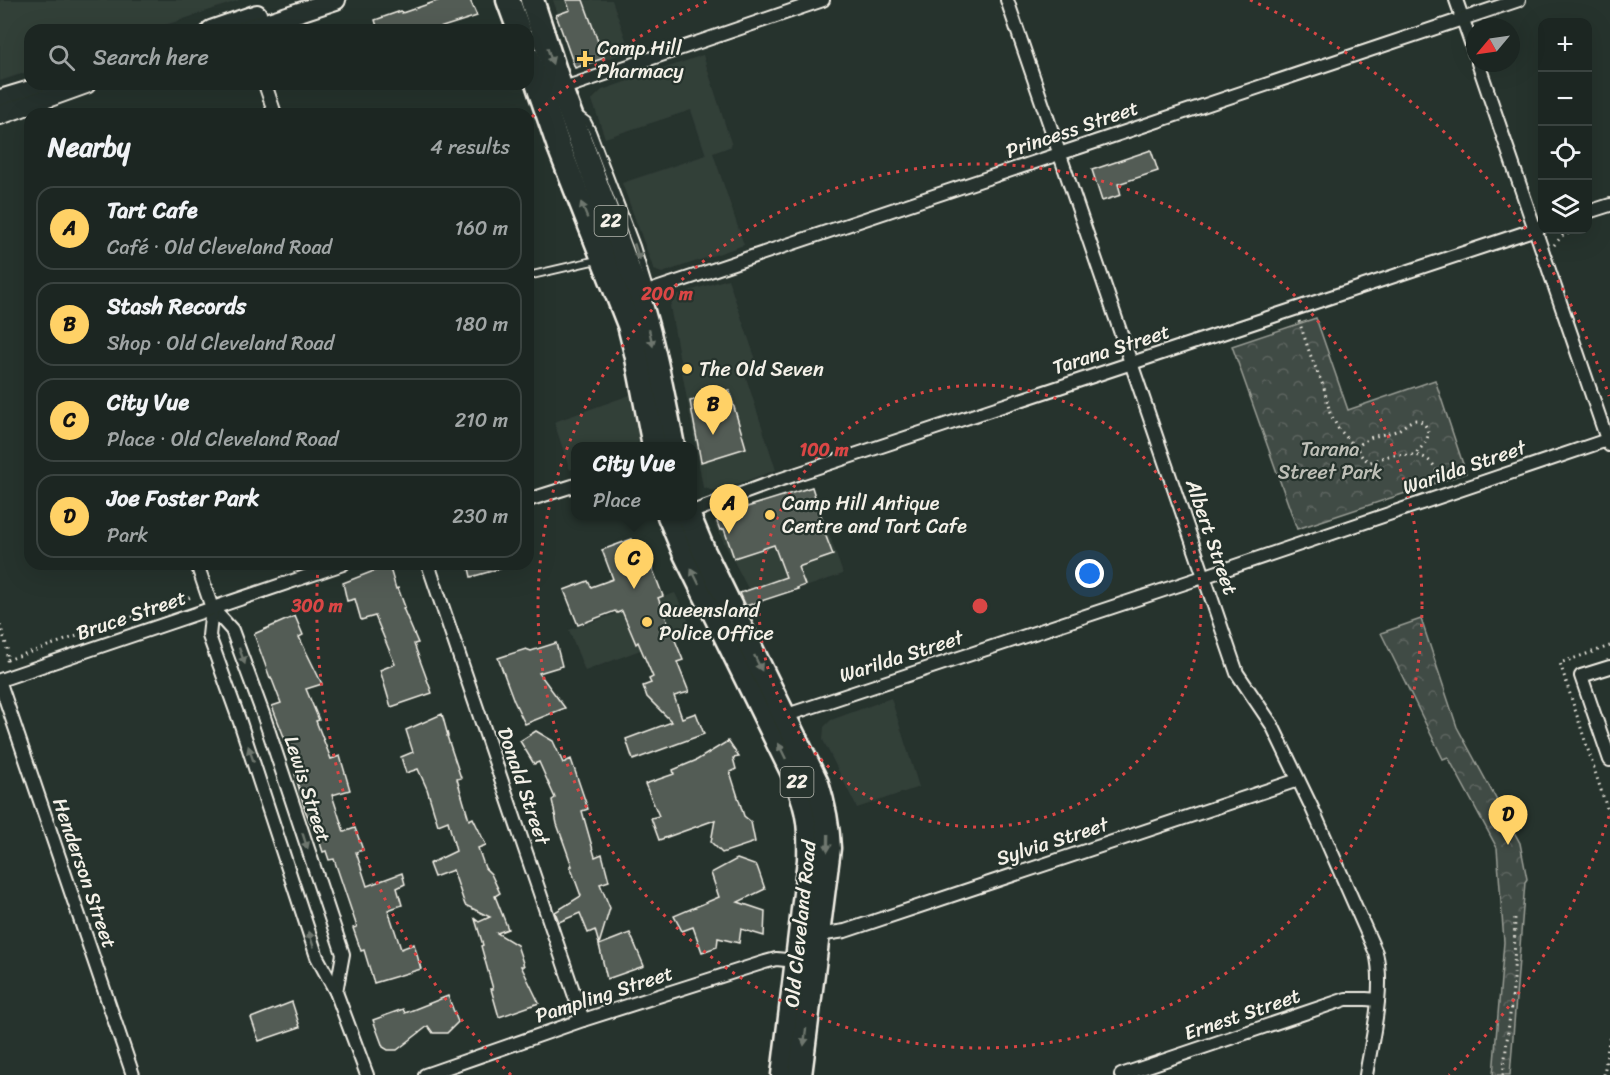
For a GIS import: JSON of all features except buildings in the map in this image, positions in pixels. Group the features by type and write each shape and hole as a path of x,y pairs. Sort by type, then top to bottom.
{"highway":[{"path":"508,0 517,24"},
{"name":"22","path":"532,0 565,98 644,293 672,442"},
{"name":"22","path":"534,74 559,147 622,304 634,344 653,442"},
{"name":"Old Cleveland Road","path":"671,520 805,801 810,827 809,860 783,1075"},
{"name":"Old Cleveland Road","path":"690,520 817,783 824,804 829,848 800,1075"}],"main road":[{"path":"228,24 299,0"},
{"path":"264,24 336,0"},
{"path":"0,99 31,90"},
{"path":"41,107 74,90"},
{"path":"0,115 24,110"}],"street":[{"path":"565,98 823,0"},
{"name":"Albert Street","path":"1007,0 1237,673 1272,725 1376,953 1380,965 1378,1000 1366,1075"},
{"path":"1456,0 1466,28"},
{"name":"Princess Street","path":"644,293 1519,0"},
{"path":"1481,72 1538,226"},
{"path":"266,90 273,108"},
{"path":"1592,210 1610,205"},
{"name":"Tarana Street","path":"697,510 778,480 1538,229"},
{"path":"1541,234 1609,442"},
{"name":"Warilda Street","path":"784,716 1446,494 1609,442"},
{"path":"534,498 571,487"},
{"name":"Lewis Street","path":"199,570 212,608 232,630 263,714 343,954 336,992"},
{"name":"Bruce Street","path":"0,682 325,570"},
{"name":"Donald Street","path":"430,570 583,1020"},
{"name":"Lewis Street","path":"212,608 209,636 258,775 317,957 336,992 367,1075"},
{"path":"1610,666 1581,676 1610,759"},
{"name":"Henderson Street","path":"0,682 133,1075"},
{"name":"Sylvia Street","path":"818,935 845,931 1298,780"},
{"name":"Pampling Street","path":"425,1075 453,1071 583,1020 765,962 776,959 797,961"},
{"name":"Ernest Street","path":"1120,1075 1346,999 1378,1000"}],"lane":[{"path":"534,275 604,258"}],"path":[{"path":"1554,245 1566,234"},
{"path":"1295,309 1330,413 1338,428 1358,448 1363,458 1370,462 1396,454 1415,454 1428,438 1428,432 1421,421 1416,420 1396,431 1372,436 1361,442 1358,448"},
{"path":"1415,454 1434,465 1446,494"},
{"path":"0,626 7,647 7,660 194,596"},
{"path":"1503,1075 1514,980 1515,914"},
{"path":"1604,1075 1610,1034"}],"shaded area":[{"path":"0,0 240,0 169,24 24,24 24,73 0,81"},
{"path":"553,0 612,0 630,51 577,69"},
{"path":"703,55 732,146 713,153 744,245 662,273 654,270 622,183 706,155 691,110 605,138 592,100 602,90"},
{"path":"728,279 756,360 742,365 776,470 715,492 703,487 697,442 695,442 670,306 676,295"},
{"path":"630,395 641,442 571,442 570,470 554,422"},
{"path":"812,485 843,574 756,604 714,523 719,516"},
{"path":"675,593 693,630 585,671 569,630"},
{"path":"891,698 919,787 857,808 823,740 824,727 831,720"}],"green space":[{"name":"Tarana Street Park","path":"1316,318 1348,410 1435,380 1466,473 1297,529 1232,346"},
{"path":"1421,619 1457,727 1520,843 1527,879 1510,1075 1493,1075 1504,942 1497,848 1448,757 1443,759 1381,633"}],"place":[{"name":"Camp Hill Pharmacy","path":"585,59"},
{"name":"The Old Seven","path":"687,369"},
{"name":"Stash Records","path":"713,435"},
{"name":"Camp Hill Antique Centre and Tart Cafe","path":"770,515"},
{"name":"Tart Cafe","path":"729,534"},
{"name":"City Vue","path":"634,589"},
{"name":"Queensland Police Office","path":"647,622"},
{"name":"Joe Foster Park","path":"1508,845"}]}
